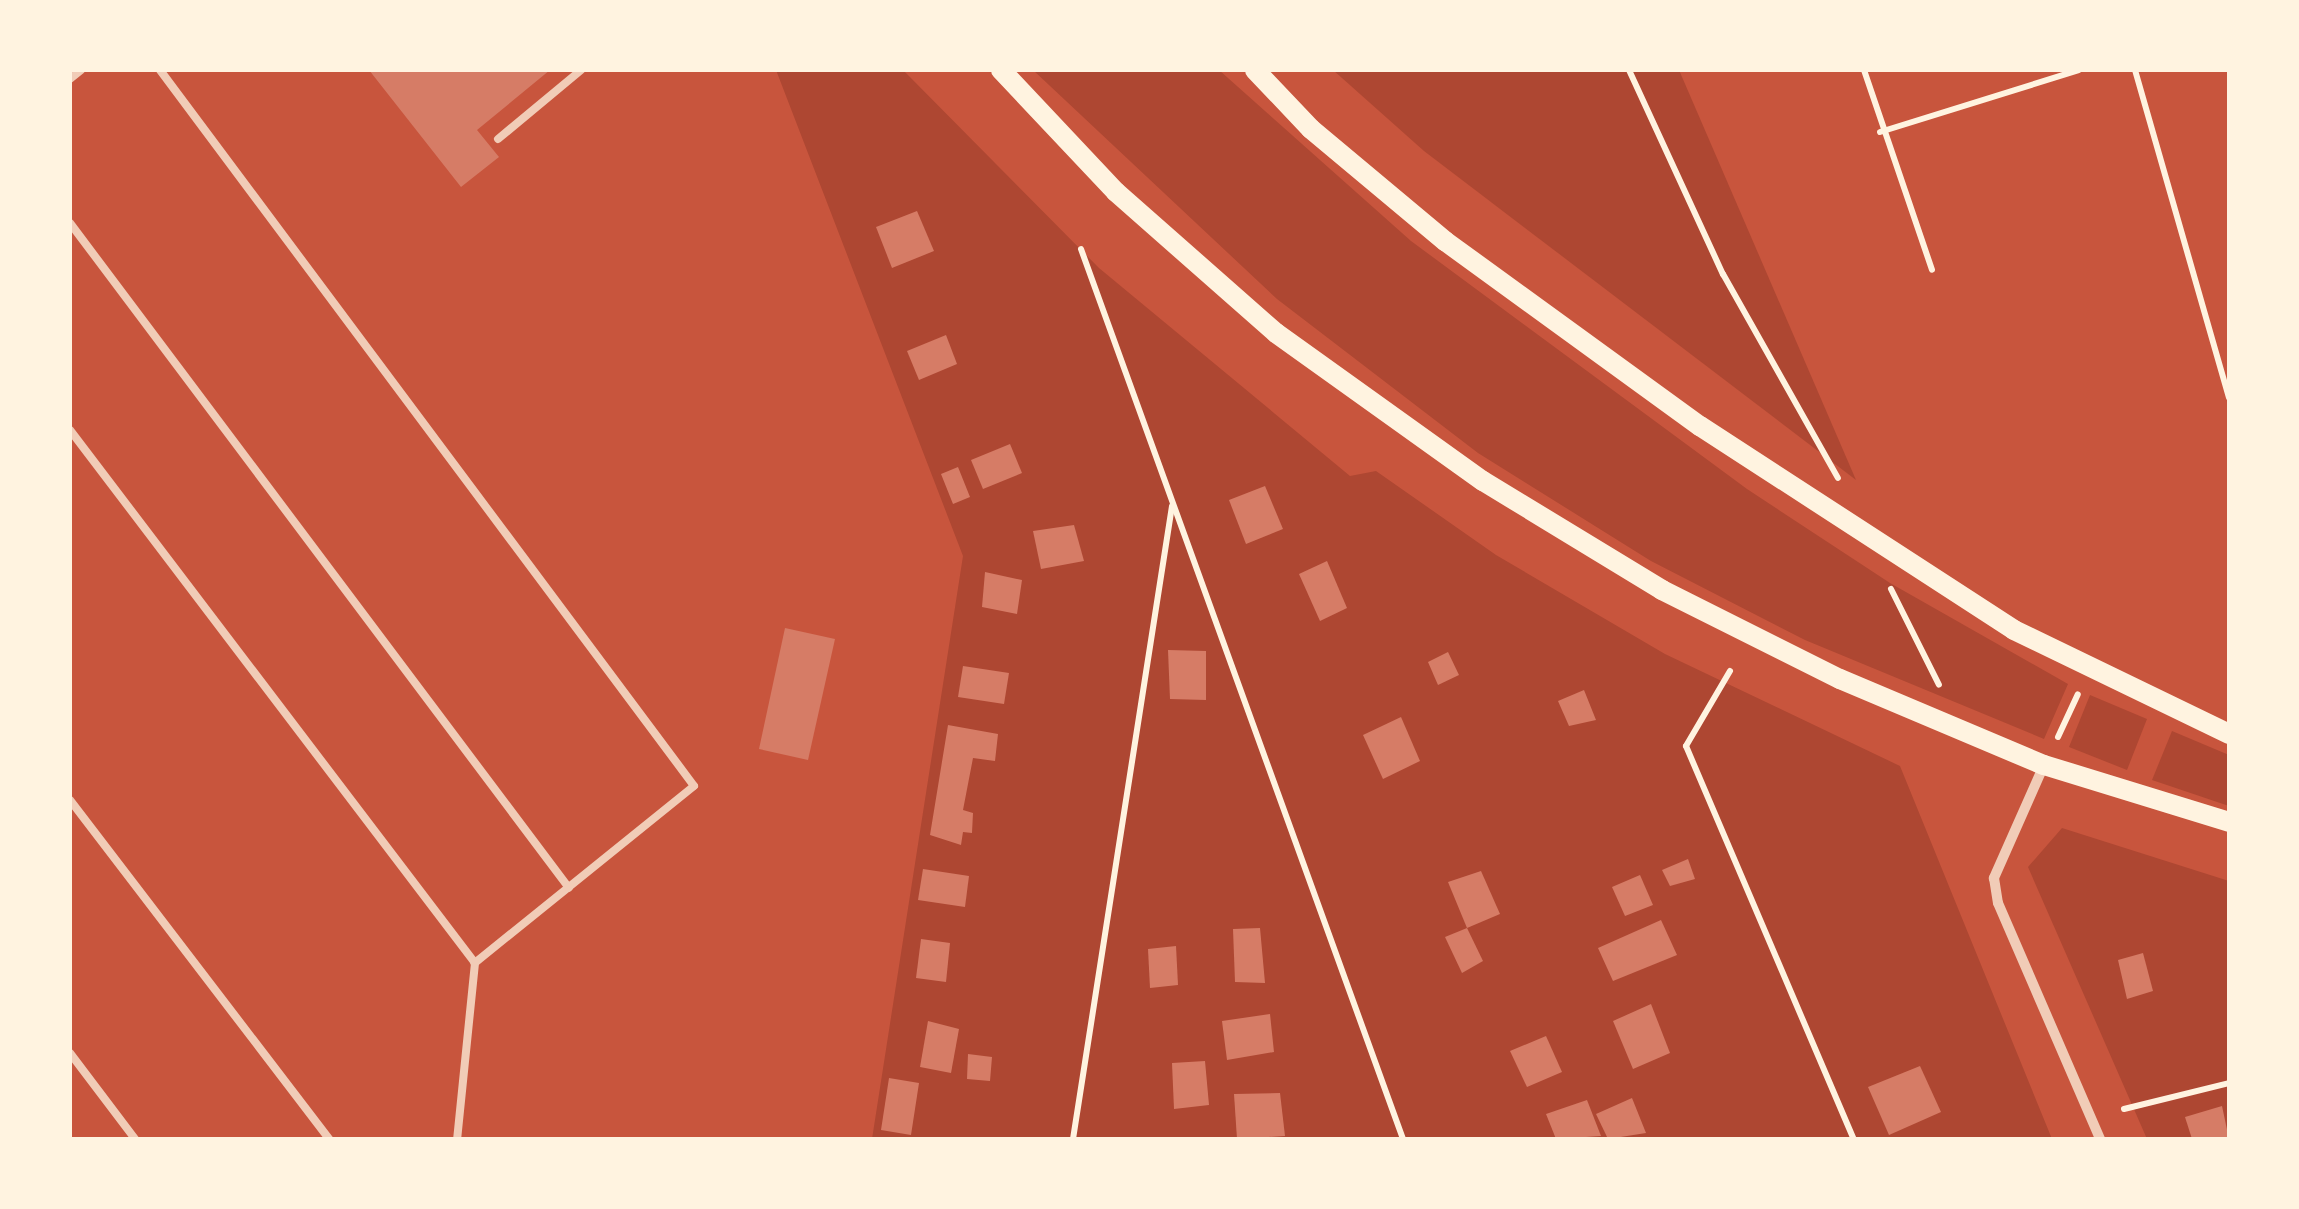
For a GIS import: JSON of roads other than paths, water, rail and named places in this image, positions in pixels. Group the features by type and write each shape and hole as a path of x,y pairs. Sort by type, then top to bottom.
{"main road":[{"path":"1001,70 1116,192 1276,333 1484,482 1662,590 1963,734 2044,764 2229,822"},
{"path":"1254,70 1311,129 1445,241 1700,426 1903,560 2087,669 2229,734"}],"street":[{"path":"2044,764 1994,878 1998,903 2100,1139"}],"lane":[{"path":"70,78 81,70"},
{"path":"160,70 694,786 475,963"},
{"path":"498,139 581,70"},
{"path":"70,223 569,888"},
{"path":"70,430 475,963 457,1139"},
{"path":"70,800 329,1139"},
{"path":"70,1053 135,1139"}]}
